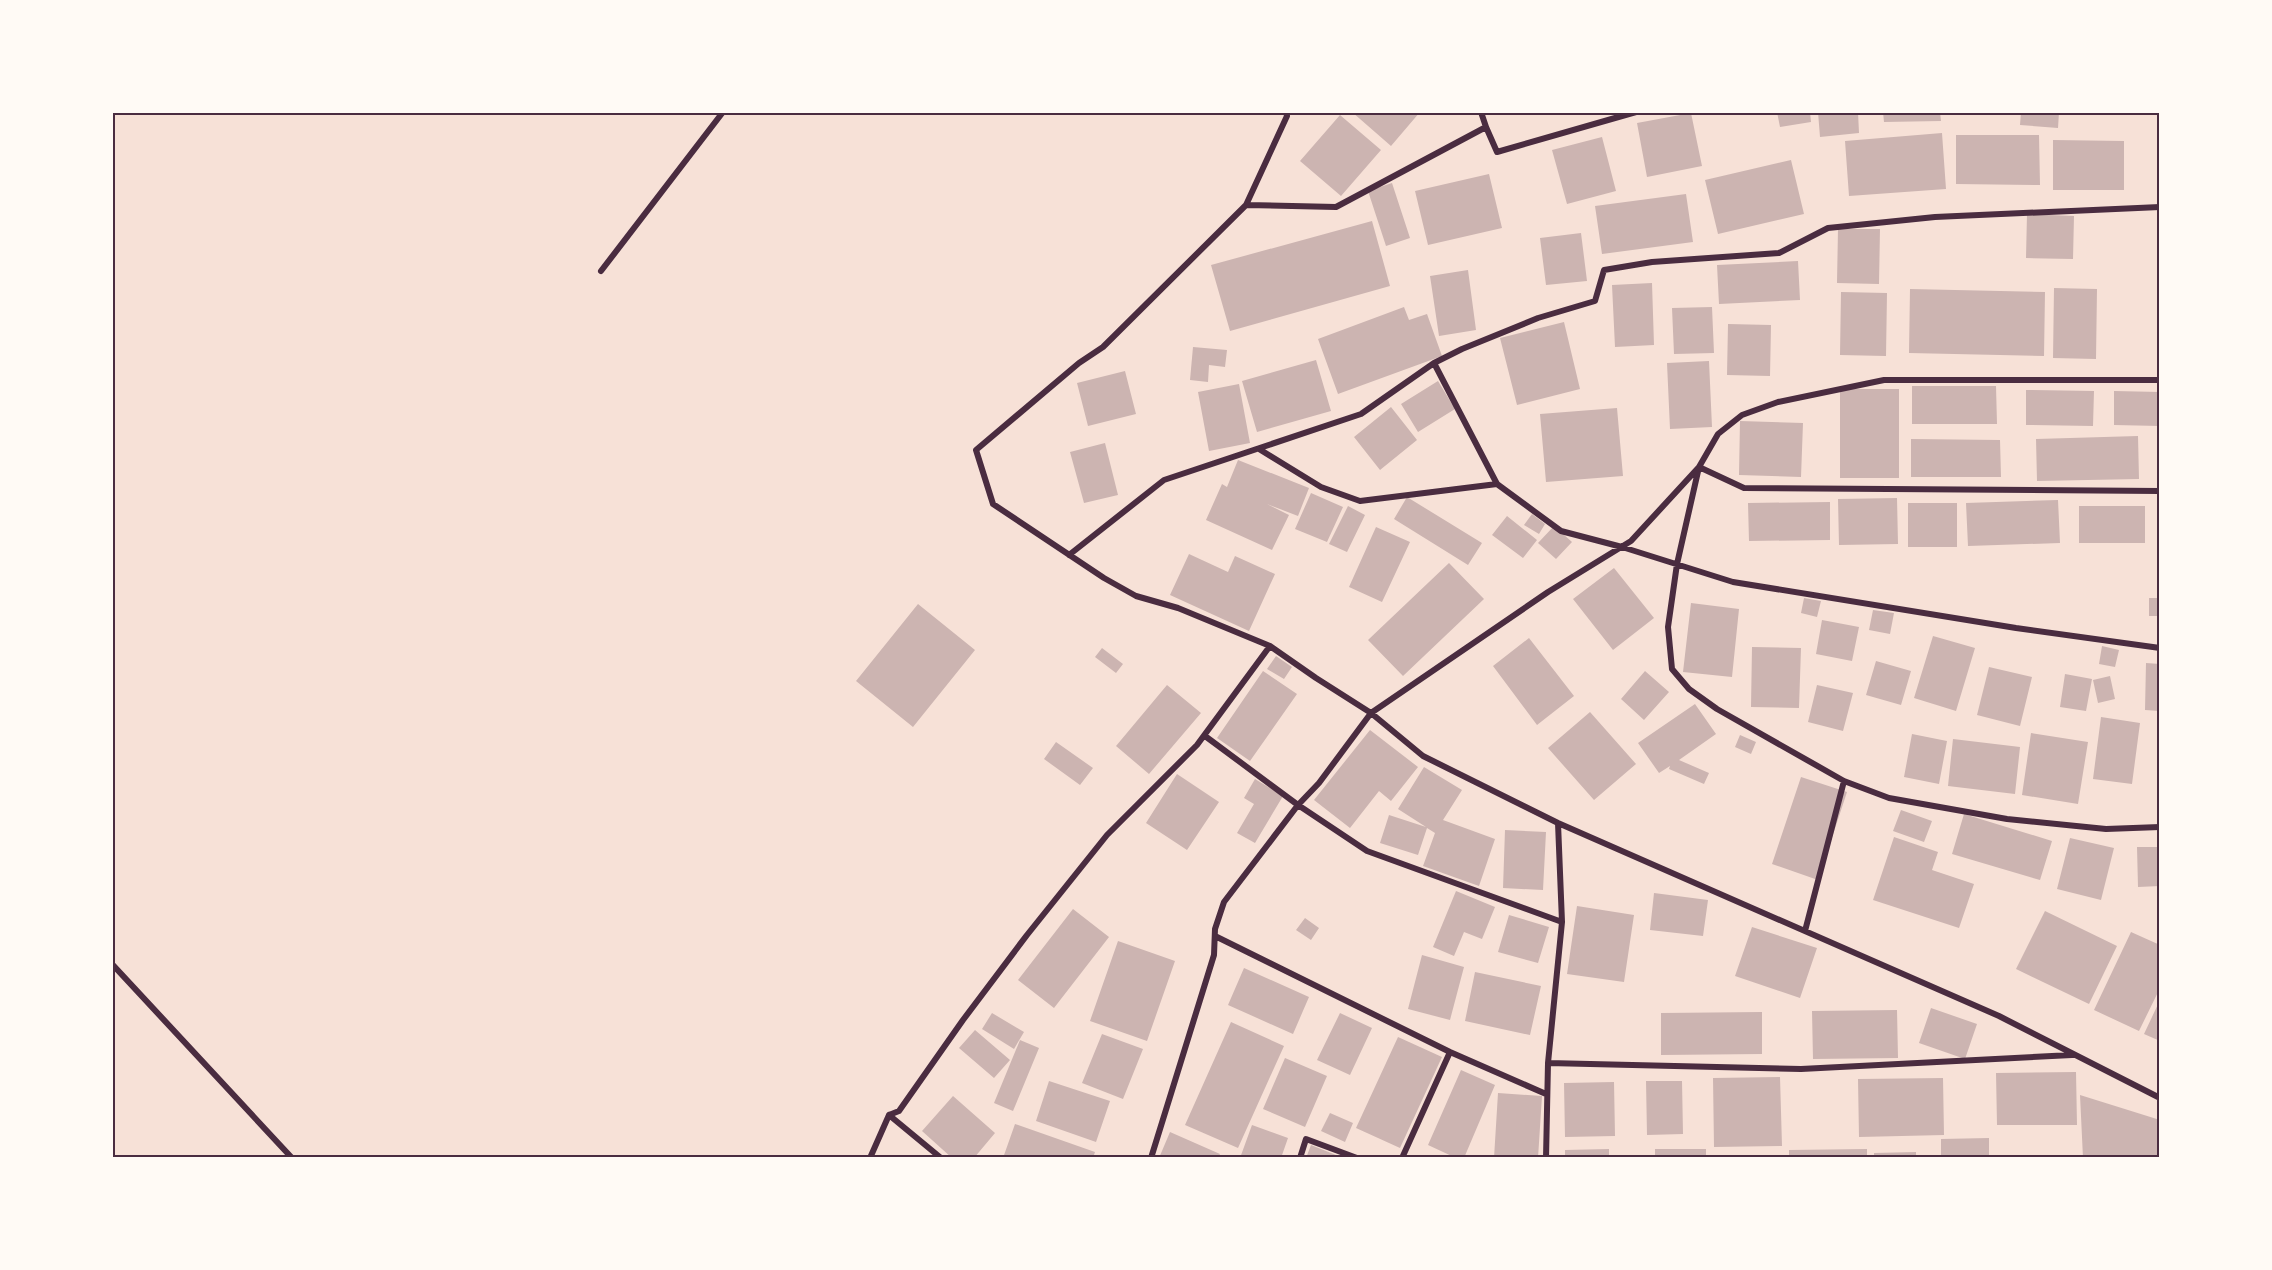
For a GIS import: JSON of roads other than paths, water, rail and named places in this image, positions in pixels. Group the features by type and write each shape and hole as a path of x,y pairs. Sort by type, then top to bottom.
{"street":[{"path":"600,271 723,112"},
{"path":"1286,112 1287,116 1246,205 1103,347 1062,376 976,450 993,504 1104,578 1136,596 1178,608 1270,646 1371,713 1423,756 1558,823 1999,1016 2160,1098"},
{"path":"1481,112 1497,152 1636,112"},
{"path":"1246,205 1336,207 1486,127"},
{"path":"1069,555 1164,480 1361,414 1434,363 1462,349 1538,318 1595,302 1604,270 1652,262 1779,253 1828,228 1935,217 2160,207"},
{"path":"1434,363 1497,484 1561,531 1622,547 1733,582 2016,628 2160,648"},
{"path":"1151,1158 1214,955 1215,929 1224,902 1298,805 1319,783 1371,713 1548,592 1631,541 1699,466 1718,434 1742,415 1778,402 1884,380 2160,380"},
{"path":"1259,449 1321,487 1360,501 1497,484"},
{"path":"1699,466 1744,488 2160,491"},
{"path":"1699,466 1677,564 1668,627 1672,669 1689,689 1717,709 1844,781 1889,798 2007,819 2106,829 2160,827"},
{"path":"870,1158 889,1115 899,1111 991,982 1107,835 1205,736 1270,646"},
{"path":"1205,736 1298,805 1367,851 1562,922"},
{"path":"1805,932 1844,781"},
{"path":"1546,1158 1548,1063 1562,922 1558,823"},
{"path":"1215,936 1450,1052 1546,1094"},
{"path":"112,964 292,1158"},
{"path":"1402,1158 1450,1052"},
{"path":"1548,1063 1801,1069 2074,1054"},
{"path":"889,1115 941,1158"},
{"path":"1300,1158 1306,1139 1357,1158"}]}
